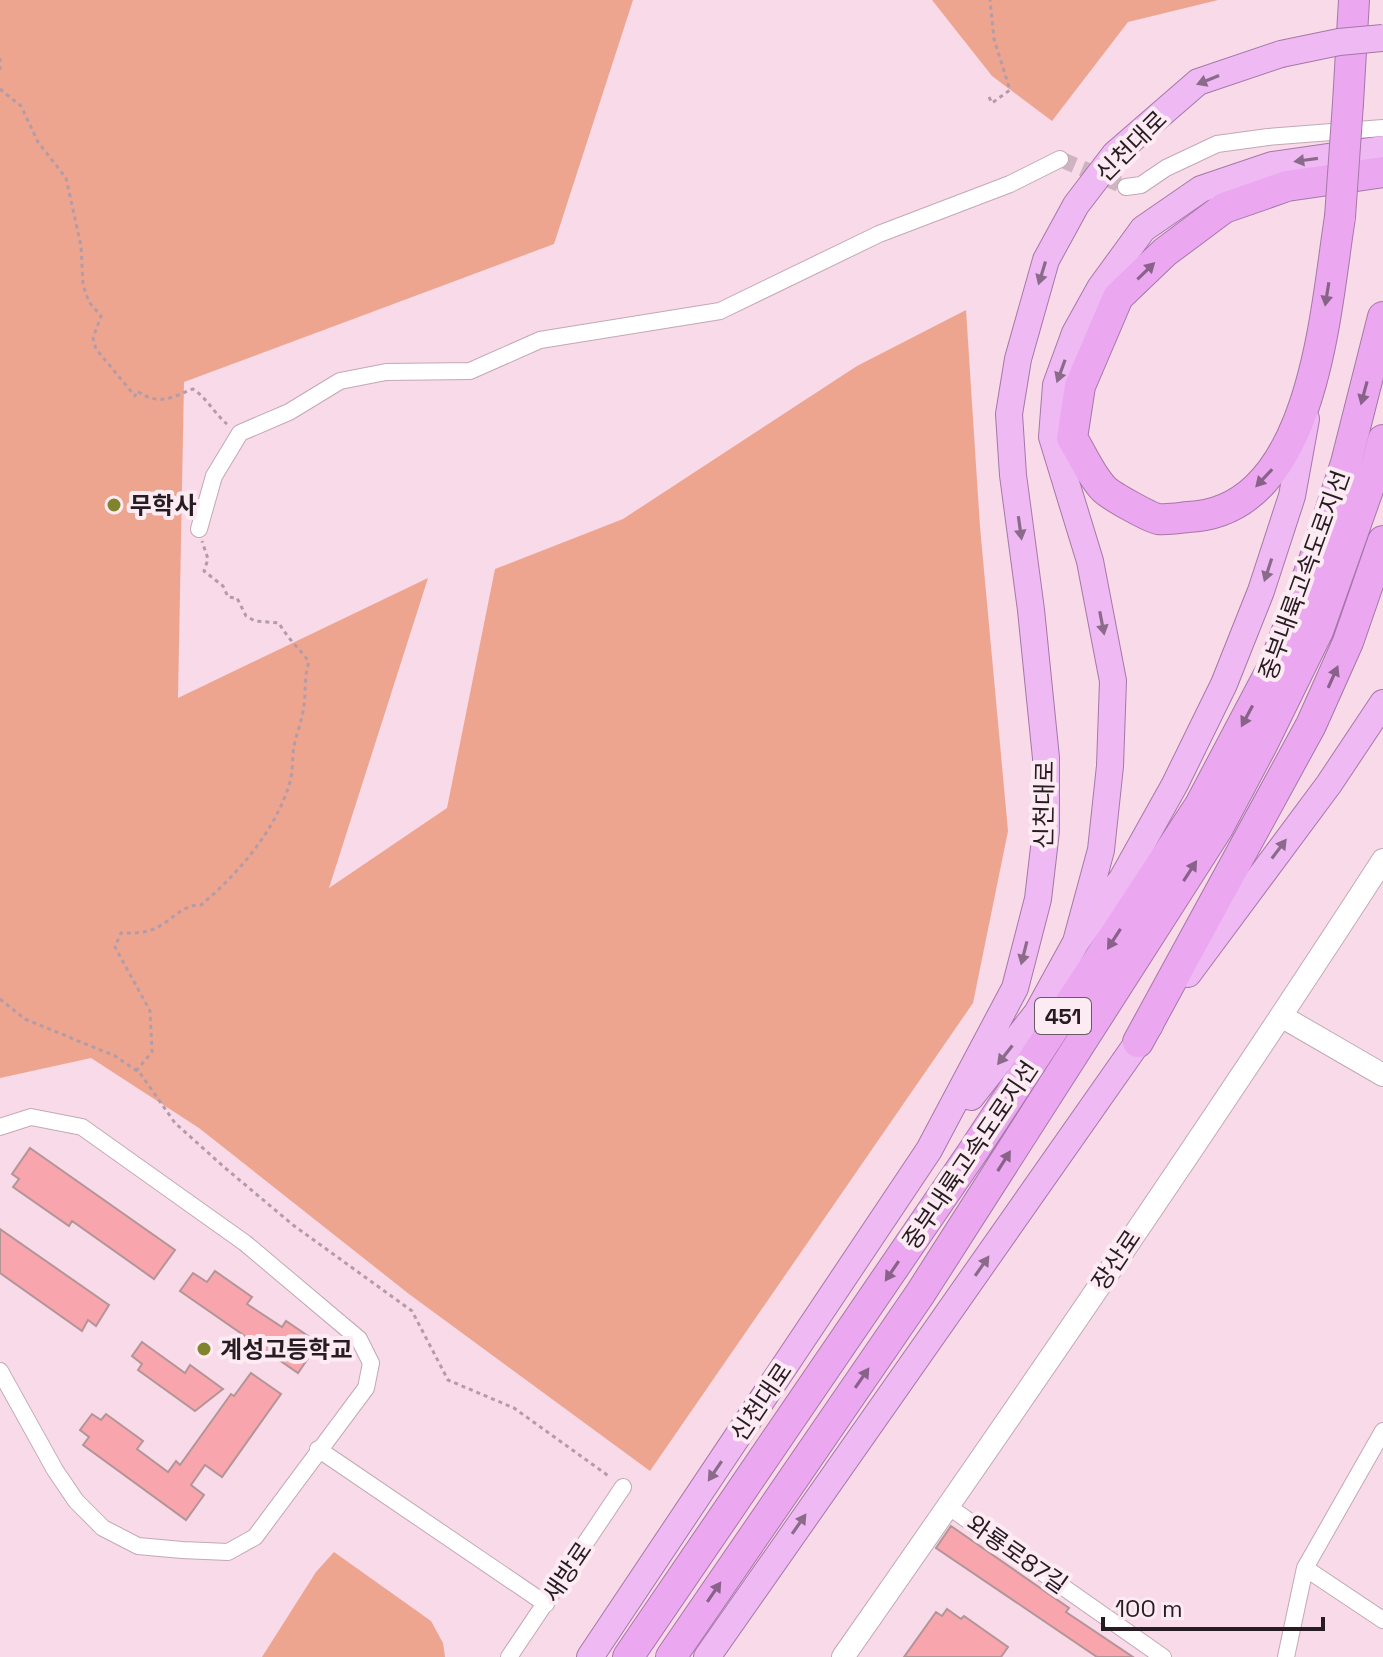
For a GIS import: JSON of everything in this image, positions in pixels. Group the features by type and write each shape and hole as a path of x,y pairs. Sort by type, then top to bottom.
{"highway":[{"path":"929,1150 1037,1013 1076,942 1122,879 1175,784 1224,684 1261,591 1292,496 1340,217 1354,0"},
{"name":"신천대로","path":"590,1657 929,1150 1015,988 1038,899 1046,831 1046,758 1013,475 1009,414 1018,359 1046,260 1076,205 1115,154 1198,82 1281,54 1339,42 1383,38"},
{"path":"1076,942 1101,850 1110,766 1113,681 1090,561 1052,437 1056,385 1075,333 1100,288 1143,229 1201,189 1272,165 1383,149"},
{"path":"1312,385 1295,434 1276,466 1234,506 1202,517 1157,519 1105,490 1072,438 1080,386 1118,297 1165,252 1224,208 1287,186 1383,172"},
{"name":"중부내륙고속도로지선","path":"628,1657 965,1163 1200,805 1274,665 1316,555 1346,463 1383,317"},
{"name":"중부내륙고속도로지선","path":"671,1657 920,1294 1218,828 1318,631 1383,440"},
{"path":"1138,1042 1311,725 1348,642 1383,541"},
{"path":"707,1657 1138,1042 1329,784 1383,703"},
{"path":"1329,784 1383,720"}],"main road":[{"name":"장산로","path":"843,1657 949,1507 1383,860"},
{"path":"1281,1016 1383,1075"}],"street":[{"path":"1126,187 1141,185 1166,168 1217,144 1383,128"},
{"path":"199,529 214,476 240,433 289,412 340,381 386,372 470,371 540,340 720,311 879,234 1010,184 1060,159"},
{"path":"0,1127 31,1117 82,1127 245,1243 359,1339 371,1363 366,1388 255,1537 228,1552 138,1546 103,1528 76,1501 55,1470 0,1371"},
{"path":"1286,1657 1305,1568 1383,1431"},
{"path":"318,1449 546,1604"},
{"name":"새방로","path":"509,1657 623,1487"},
{"name":"와룡로87길","path":"949,1507 1154,1654"},
{"path":"1305,1568 1383,1620"}],"path":[{"path":"989,97 992,103 1010,90 994,39 990,0"},
{"path":"0,58 0,73"},
{"path":"0,89 21,106 38,142 66,178 81,246 83,285 89,302 101,316 93,338 96,349 135,396 137,391 148,399 168,400 193,389 204,397 214,412 240,433"},
{"path":"136,1071 152,1052 150,1011 115,947 121,933 156,929 190,905 201,905 226,884 273,822 290,781 307,685 305,674 309,662 279,623 255,621 246,616 237,598 228,597 223,586 204,571 208,559 199,529"},
{"path":"0,999 25,1019 115,1056 136,1071 175,1123 224,1167 293,1225 412,1311 448,1380 514,1408 623,1487"}],"shaded area":[{"path":"0,0 633,0 554,244 184,382 178,698 428,578 329,888 447,808 495,569 623,519 857,366 966,310 980,527 1008,831 973,1003 650,1471 409,1294 199,1128 91,1058 0,1078"},
{"path":"932,0 1218,0 1128,22 1052,121 992,76"},
{"path":"334,1552 431,1621 443,1643 445,1657 262,1657 316,1572"}],"building":[{"path":"30,1148 175,1250 154,1279 72,1221 69,1226 13,1187 19,1179 12,1174"},
{"path":"0,1229 109,1305 96,1326 88,1320 82,1331 0,1273"},
{"path":"215,1271 252,1297 247,1304 282,1327 286,1321 308,1336 302,1344 313,1351 298,1373 180,1291 193,1273 207,1282"},
{"path":"142,1342 185,1373 190,1365 223,1389 195,1411 138,1370 142,1364 132,1356"},
{"path":"251,1373 281,1394 222,1477 205,1465 191,1485 204,1495 186,1520 83,1445 89,1437 80,1430 92,1414 101,1420 106,1414 143,1441 137,1449 168,1472 176,1461 180,1465 231,1394 234,1396"},
{"path":"951,1526 1069,1608 1066,1612 1133,1657 1097,1657 936,1548"},
{"path":"947,1609 961,1619 964,1616 1008,1647 1001,1657 904,1657 936,1612 942,1616"}],"tunnel":[{"path":"1060,159 1126,187"}],"place":[{"name":"무학사","path":"114,505"},
{"name":"계성고등학교","path":"204,1349"}]}
